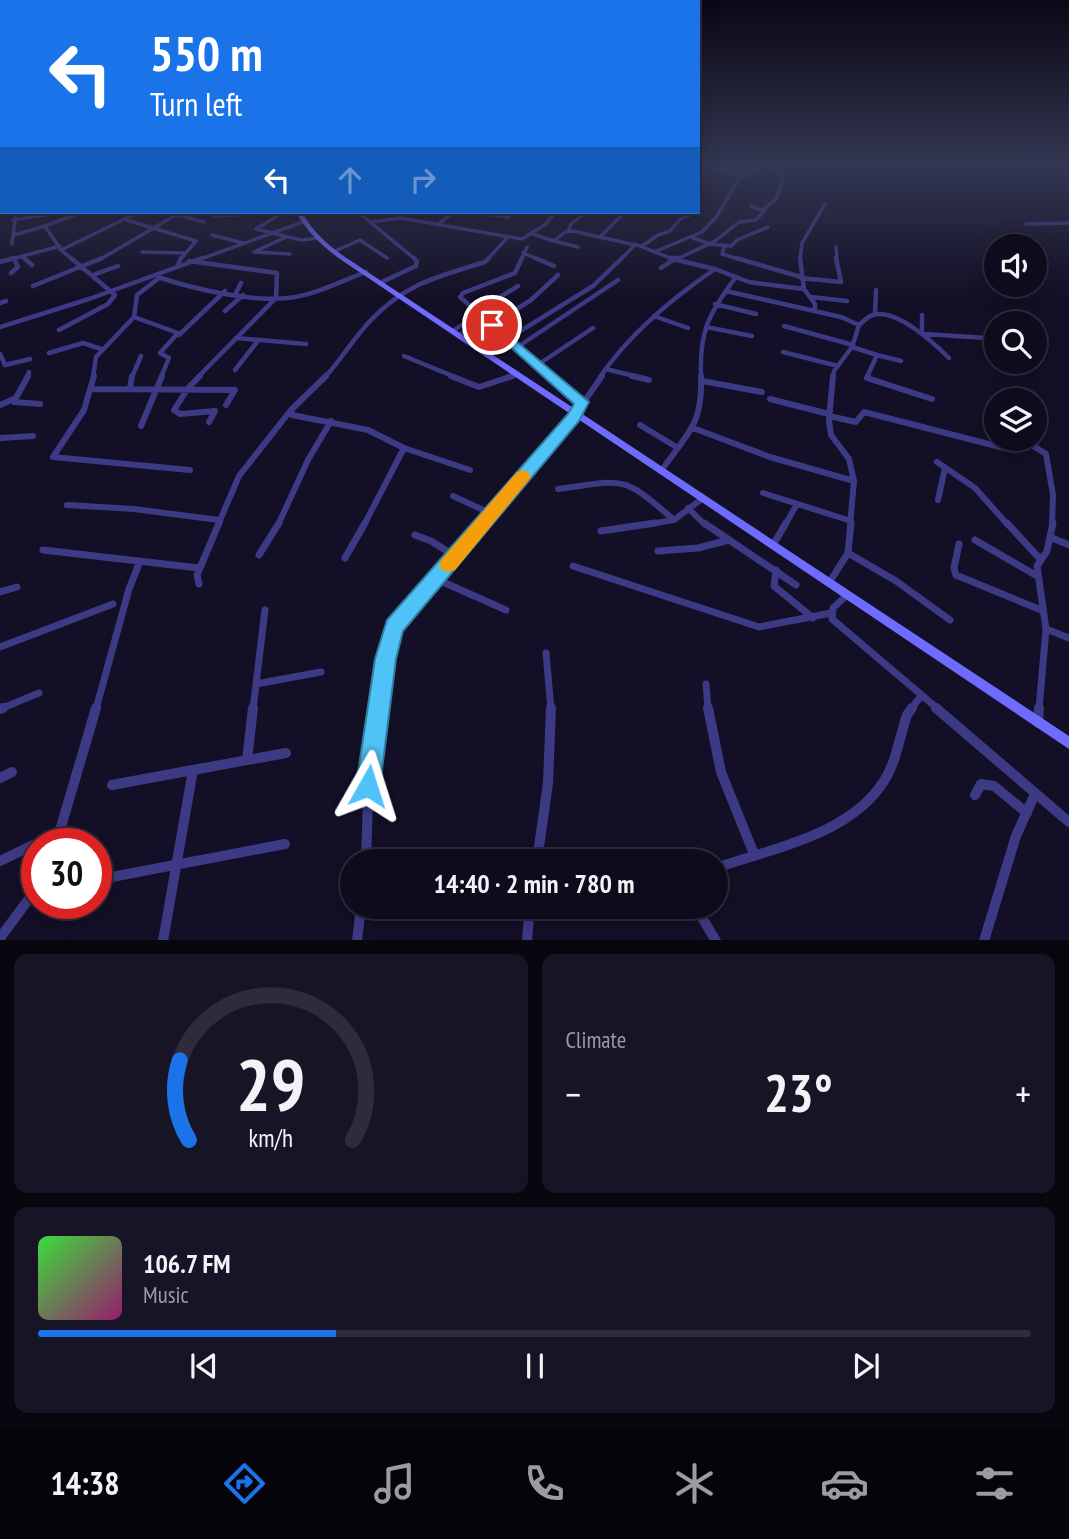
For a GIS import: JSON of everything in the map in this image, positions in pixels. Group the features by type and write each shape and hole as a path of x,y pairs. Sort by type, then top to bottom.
{"street":[{"path":"654,252 693,239 721,210"},
{"path":"661,268 710,244 739,222 756,220 762,210"},
{"path":"815,311 811,297 804,289 798,260 802,240 821,210"},
{"path":"12,244 13,220 16,214"},
{"path":"13,220 51,214"},
{"path":"14,235 73,214"},
{"path":"0,262 61,248 135,214"},
{"path":"33,286 83,268 177,214"},
{"path":"182,214 204,222"},
{"path":"215,216 250,214"},
{"path":"282,214 256,229 286,237 309,240 318,238"},
{"path":"300,214 303,222 318,238 398,295 577,412 1069,744"},
{"path":"365,214 370,222 418,264 382,282"},
{"path":"394,217 398,214"},
{"path":"438,224 450,214"},
{"path":"484,214 509,217"},
{"path":"370,222 394,217 522,239 533,234 553,214"},
{"path":"554,241 584,214"},
{"path":"600,237 623,214"},
{"path":"642,246 658,235 670,231 680,219 690,214"},
{"path":"124,219 196,241 184,253 178,265"},
{"path":"190,470 53,457 84,410 92,389 93,366 101,349 134,317 137,295 158,277 178,265 303,222"},
{"path":"1026,223 1069,223"},
{"path":"45,226 61,248 113,290 115,295 108,304 59,330"},
{"path":"693,239 724,247 768,227"},
{"path":"568,231 635,244 674,260 715,269 757,284 804,289"},
{"path":"533,234 578,247"},
{"path":"212,235 243,243"},
{"path":"286,237 254,252 290,254"},
{"path":"199,584 196,578 199,568 239,476 291,410 328,374 369,322 398,295 422,281 485,262 508,237"},
{"path":"335,251 360,240 387,258"},
{"path":"509,338 593,286 635,244"},
{"path":"724,247 723,254 733,260 801,277 841,282 836,270 836,247"},
{"path":"554,266 525,250 510,276 461,295 460,298 582,402"},
{"path":"142,252 184,253"},
{"path":"23,257 32,265"},
{"path":"11,273 18,267 14,259"},
{"path":"189,261 276,272 276,298 188,388 174,410 175,413 215,411 209,422"},
{"path":"93,275 118,266"},
{"path":"366,849 369,767 390,635 394,627 577,412 606,369 654,316 715,269"},
{"path":"0,327 158,277 243,295 276,298 296,296 366,272"},
{"path":"492,325 531,300 558,275"},
{"path":"662,471 698,419 702,400 699,353 715,304 735,278"},
{"path":"519,346 618,280"},
{"path":"236,293 241,284"},
{"path":"473,309 482,308 518,286"},
{"path":"876,290 876,314"},
{"path":"141,426 169,358 160,353 225,291"},
{"path":"726,291 815,311 859,325"},
{"path":"225,311 243,295"},
{"path":"811,297 847,301"},
{"path":"715,304 756,314"},
{"path":"829,583 848,553 854,481 849,458 831,435 831,387 838,366 852,346 859,325 876,314 885,315 923,333 949,358"},
{"path":"922,315 923,333"},
{"path":"654,316 688,328"},
{"path":"134,317 148,324 175,331 178,335"},
{"path":"456,333 466,322"},
{"path":"456,333 477,324"},
{"path":"784,326 901,361"},
{"path":"706,327 752,336"},
{"path":"539,364 593,328"},
{"path":"923,333 984,338"},
{"path":"236,338 257,342 306,344"},
{"path":"235,370 257,342"},
{"path":"49,353 83,343 101,349"},
{"path":"783,352 838,366"},
{"path":"0,354 5,365 30,359"},
{"path":"877,355 867,378 932,399"},
{"path":"130,388 134,368 141,356"},
{"path":"404,356 479,387 504,381 517,374"},
{"path":"606,369 649,380"},
{"path":"14,402 29,372"},
{"path":"702,381 762,391"},
{"path":"92,389 155,387 235,390 226,405"},
{"path":"770,399 856,422 864,412 984,443"},
{"path":"0,405 14,402 40,404"},
{"path":"291,410 292,415 368,430 404,448 470,470"},
{"path":"259,555 273,536 308,460 331,421"},
{"path":"640,425 678,448"},
{"path":"693,428 770,457 854,481"},
{"path":"0,439 33,436"},
{"path":"345,558 404,448"},
{"path":"1038,723 1046,629 1041,610 1038,576 1040,559 1047,551 1053,516 1052,477 1046,454 1041,451"},
{"path":"937,461 975,488 1040,559"},
{"path":"938,500 945,468"},
{"path":"558,489 627,483 674,520"},
{"path":"764,493 851,521"},
{"path":"453,496 492,514"},
{"path":"601,531 674,520 703,498"},
{"path":"773,545 797,504"},
{"path":"67,505 134,509 219,520"},
{"path":"688,508 729,540 796,585"},
{"path":"415,535 432,541 455,556"},
{"path":"1050,537 1069,545"},
{"path":"658,551 698,548 729,540"},
{"path":"975,540 1038,576"},
{"path":"959,544 954,568 956,575 1041,610"},
{"path":"43,550 199,568"},
{"path":"848,553 896,581 950,620"},
{"path":"61,828 124,604 140,561"},
{"path":"573,566 759,627 813,618 831,612"},
{"path":"776,570 773,580 775,586 813,618"},
{"path":"436,579 506,610"},
{"path":"0,592 17,587"},
{"path":"846,596 834,605 832,619 1069,821"},
{"path":"0,647 113,604"},
{"path":"247,760 265,610"},
{"path":"1046,629 1069,638"},
{"path":"539,849 548,792 553,727 552,690 546,653"},
{"path":"256,684 321,672"},
{"path":"706,684 708,725 716,759 728,798 754,854"},
{"path":"0,709 40,693"},
{"path":"728,864 806,837 855,814 884,780 907,715 921,696"},
{"path":"112,785 286,753"},
{"path":"163,940 193,770"},
{"path":"0,778 12,772"},
{"path":"975,795 981,784 994,786 1027,813"},
{"path":"984,940 1017,836 1035,794"},
{"path":"112,877 285,844"},
{"path":"0,861 21,851"},
{"path":"0,938 21,910"},
{"path":"357,940 360,919"},
{"path":"527,940 529,919"},
{"path":"703,919 716,940"}],"slow traffic":[{"path":"448,564 523,477"}],"route":[{"path":"368,786 386,659 394,627 573,418 582,402 492,325"}]}
